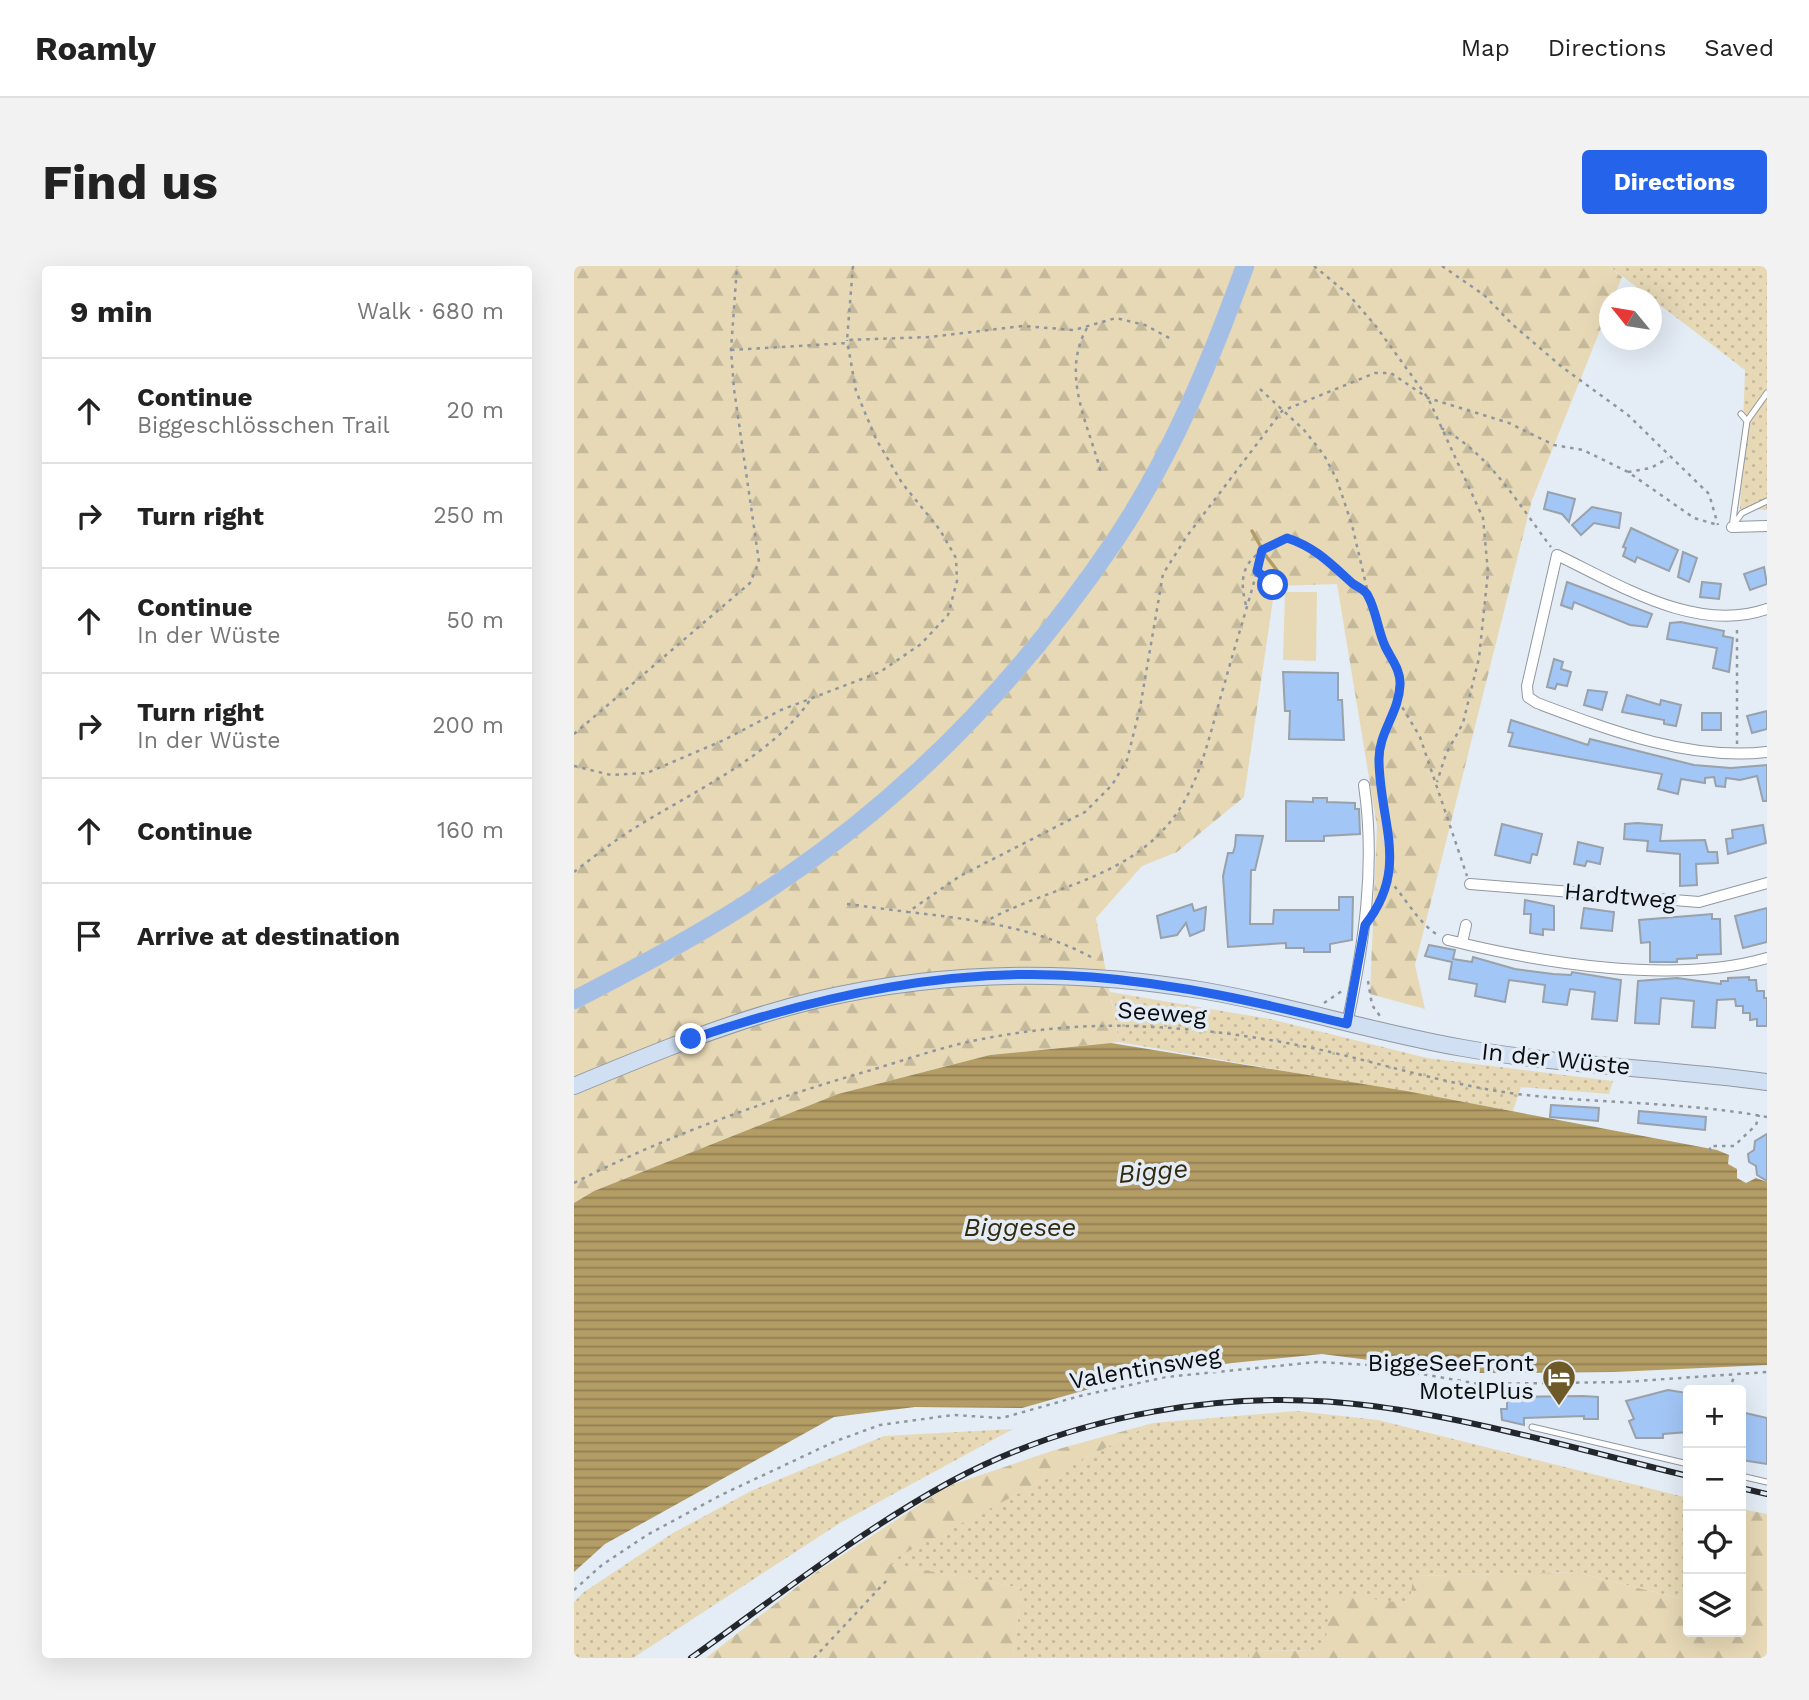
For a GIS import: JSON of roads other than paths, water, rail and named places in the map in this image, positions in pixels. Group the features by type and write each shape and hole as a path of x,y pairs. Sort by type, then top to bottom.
{"main road":[{"path":"574,1000 680,944 786,878 867,816 935,756 1005,684 1117,538 1206,367 1245,266"},
{"name":"In der Wüste","path":"574,1086 691,1039 817,1000 888,986 975,977 1089,976 1206,991 1347,1024 1528,1058 1767,1082"}],"street":[{"path":"1732,527 1767,526"},
{"path":"1767,609 1737,617 1688,610 1647,598 1557,555 1527,687 1528,697 1610,730 1713,753 1767,752"},
{"path":"1347,1024 1365,925 1370,853 1364,785"},
{"name":"Hardtweg","path":"1470,884 1699,902 1767,883"},
{"path":"1462,943 1466,925"},
{"path":"1448,940 1505,954 1679,972 1743,965 1767,958"}],"lane":[{"path":"1732,527 1747,421 1767,393"},
{"path":"1741,414 1747,421"},
{"path":"1732,527 1742,513 1767,501"},
{"path":"1532,1427 1683,1463"},
{"path":"1746,1477 1767,1482"}],"water":[{"name":"Biggesee","path":"1111,1043 1406,1091 1717,1150 1729,1155 1728,1164 1737,1169 1737,1178 1746,1183 1756,1178 1767,1182 1767,1365 1614,1372 1471,1373 1322,1354 1153,1371 1022,1408 915,1407 834,1417 605,1544 574,1572 574,1203 594,1191 838,1094 990,1055"}],"waterway":[{"path":"1252,531 1261,547"},
{"path":"1263,552 1279,573"}],"railway":[{"path":"691,1658 850,1544 950,1482 998,1458 1049,1439 1101,1423 1155,1411 1265,1400 1373,1406 1452,1419 1683,1475"},
{"path":"1746,1489 1767,1494"}],"place":[{"name":"BiggeSeeFront MotelPlus","path":"1559,1407"}],"water label":[{"name":"Bigge","path":"1153,1171"}]}
